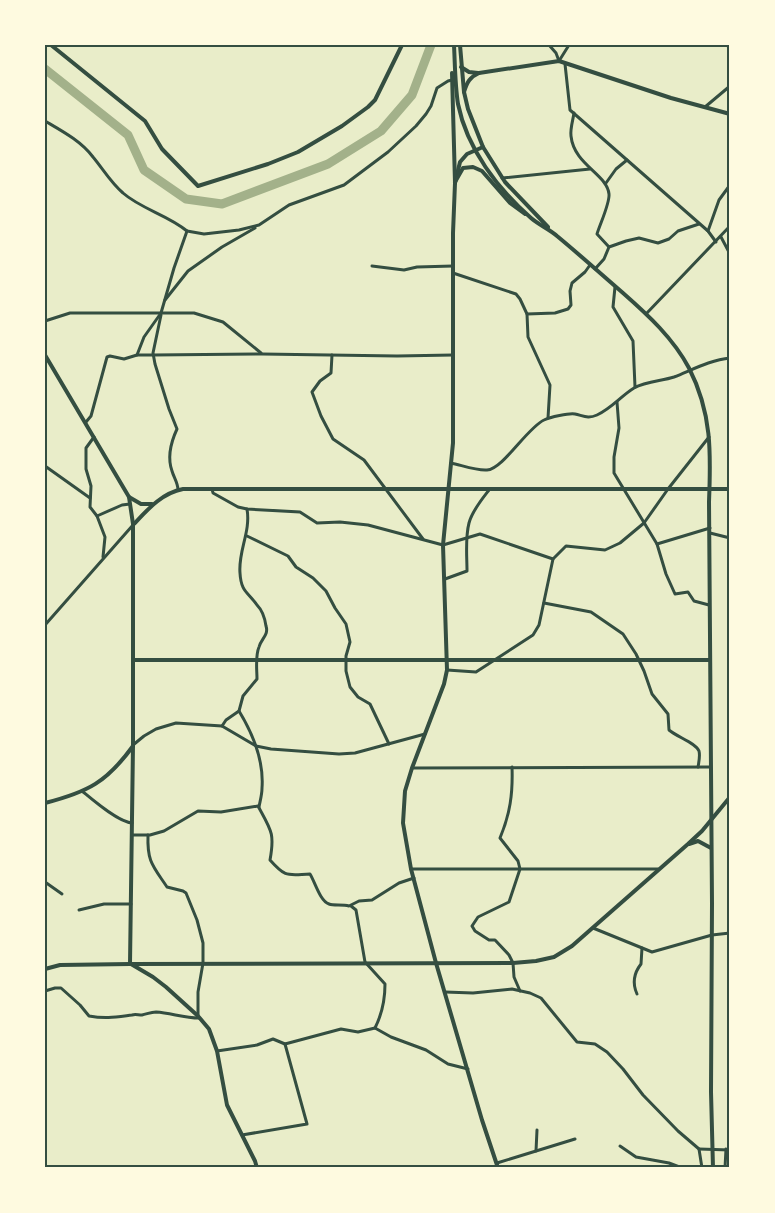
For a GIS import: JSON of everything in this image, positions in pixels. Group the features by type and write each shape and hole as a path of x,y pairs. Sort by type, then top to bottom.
{"street":[{"path":"53,45 145,121 162,149 198,186 268,165 298,152 342,126 368,108 375,100 402,45"},
{"path":"454,45 452,80 455,183 453,443 443,545 447,670 444,684 411,768 405,790 403,823 411,869 436,963 497,1166 575,1139"},
{"path":"454,45 459,106 466,129 494,179 507,196 533,220"},
{"path":"461,45 461,67 468,110 483,147 502,177 553,232 646,314 669,339 690,370 702,403 710,436 713,1168"},
{"path":"549,45 556,52 559,61"},
{"path":"559,61 569,45"},
{"path":"461,67 469,72 479,73 559,61 671,98 730,114"},
{"path":"565,64 570,110 708,231 716,242"},
{"path":"464,92 467,83 479,73"},
{"path":"164,302 188,272 222,247 289,205 344,184 388,152 426,114 437,88 452,80"},
{"path":"705,107 730,86"},
{"path":"574,113 570,135 573,148 584,164 606,183 609,194 597,234 609,247"},
{"path":"45,121 74,138 92,155 123,194 179,224 187,231 204,234 259,225"},
{"path":"455,183 460,162 467,154 483,147"},
{"path":"606,183 616,169 627,160"},
{"path":"455,183 463,168 473,167 482,171 517,209 553,232"},
{"path":"502,177 590,169"},
{"path":"708,231 720,200 730,185"},
{"path":"595,269 604,259 609,247 639,238 658,243 669,239 678,231 699,224"},
{"path":"646,314 730,226"},
{"path":"178,490 170,456 173,437 177,429 153,355 164,302 187,231"},
{"path":"720,237 730,254"},
{"path":"527,314 555,313 568,309 571,305 572,283 590,265"},
{"path":"372,266 404,270 417,267 453,266"},
{"path":"453,273 516,294 520,300 527,314 528,337 550,385 548,418"},
{"path":"615,287 613,307 633,341 635,387"},
{"path":"730,291 730,303"},
{"path":"137,355 144,337 161,313"},
{"path":"45,321 70,314 194,314 223,322 262,354"},
{"path":"45,355 129,496 133,524 134,660 130,964"},
{"path":"86,422 91,416 105,361 110,356 124,359 137,355 453,355"},
{"path":"332,355 331,373 320,381 312,392 333,439 364,460 424,540"},
{"path":"451,464 485,471 491,469 505,458 535,425 548,418 574,414 584,417 595,416 635,387 674,376 722,358 730,358"},
{"path":"616,402 619,428 614,473 657,544 675,594 688,592 694,602 710,605"},
{"path":"447,670 476,672 533,636 539,625 553,559 566,546 605,550 620,543 644,524 668,489 710,436"},
{"path":"94,437 86,448 86,468 91,486 90,507 97,516 105,537 103,559"},
{"path":"45,466 91,498"},
{"path":"445,579 467,571 469,522 490,488"},
{"path":"213,489 213,493 238,507 247,509 300,512 317,523 340,522 368,525 443,545 480,534 553,559"},
{"path":"45,625 133,524 153,504 178,490 730,489"},
{"path":"129,496 141,504 153,504"},
{"path":"97,516 130,504"},
{"path":"222,726 226,720 239,711 243,696 257,679 259,646 265,639 267,629 260,608 244,591 240,575 242,550 249,520 247,509"},
{"path":"657,544 710,531 730,538"},
{"path":"247,536 288,556 296,567 313,578 326,591 346,624 350,642 346,671 350,687 358,697 370,704 389,744"},
{"path":"544,603 591,612 623,634 639,660 652,694 668,714 669,730 679,738 693,743 699,752 699,767"},
{"path":"134,660 710,660"},
{"path":"239,711 250,730 261,767 262,789 258,807 273,837 270,860 281,873 310,874 321,898 329,904 342,904 356,910 365,962 385,984 382,1010 375,1028"},
{"path":"45,803 71,796 97,784 117,767 133,745 144,736 166,725 176,723 222,726 256,746 288,751 339,754 355,753 425,734"},
{"path":"512,767 511,804 501,838 518,861 520,869 509,902 478,917 472,926 475,931 489,940 495,940 509,955 520,991"},
{"path":"411,768 710,767"},
{"path":"82,791 106,810 127,823 132,823"},
{"path":"45,969 60,965 203,963 513,963 554,957 572,946 688,844 711,821 730,797"},
{"path":"132,835 148,835 164,831 198,810 221,812 258,807"},
{"path":"148,835 148,852 151,863 167,887 186,893 191,902 203,943 203,963 198,992 199,1017"},
{"path":"688,844 698,841 711,848"},
{"path":"411,869 660,869"},
{"path":"349,906 359,901 372,900 399,883 414,878"},
{"path":"45,882 62,894"},
{"path":"79,910 104,904 131,904"},
{"path":"593,928 652,952 712,935 730,933"},
{"path":"637,994 633,986 636,970 641,964 642,948"},
{"path":"130,964 166,987 209,1029 217,1051 227,1105 257,1168"},
{"path":"45,991 62,988 89,1016 111,1018 153,1012 188,1018 199,1017"},
{"path":"444,992 473,993 512,989 530,993 541,999 577,1042 595,1044 607,1052 643,1095 699,1149 702,1168"},
{"path":"217,1051 257,1045 273,1039 285,1044 341,1029 358,1032 375,1028 391,1037 426,1050 448,1064 468,1069"},
{"path":"242,1135 308,1124 285,1044"},
{"path":"536,1151 537,1130"},
{"path":"620,1146 636,1157 669,1163 682,1168"},
{"path":"699,1149 728,1149 725,1168"}],"waterway":[{"path":"45,69 128,135 144,170 186,199 222,204 328,164 381,131 412,95 431,45"}]}
